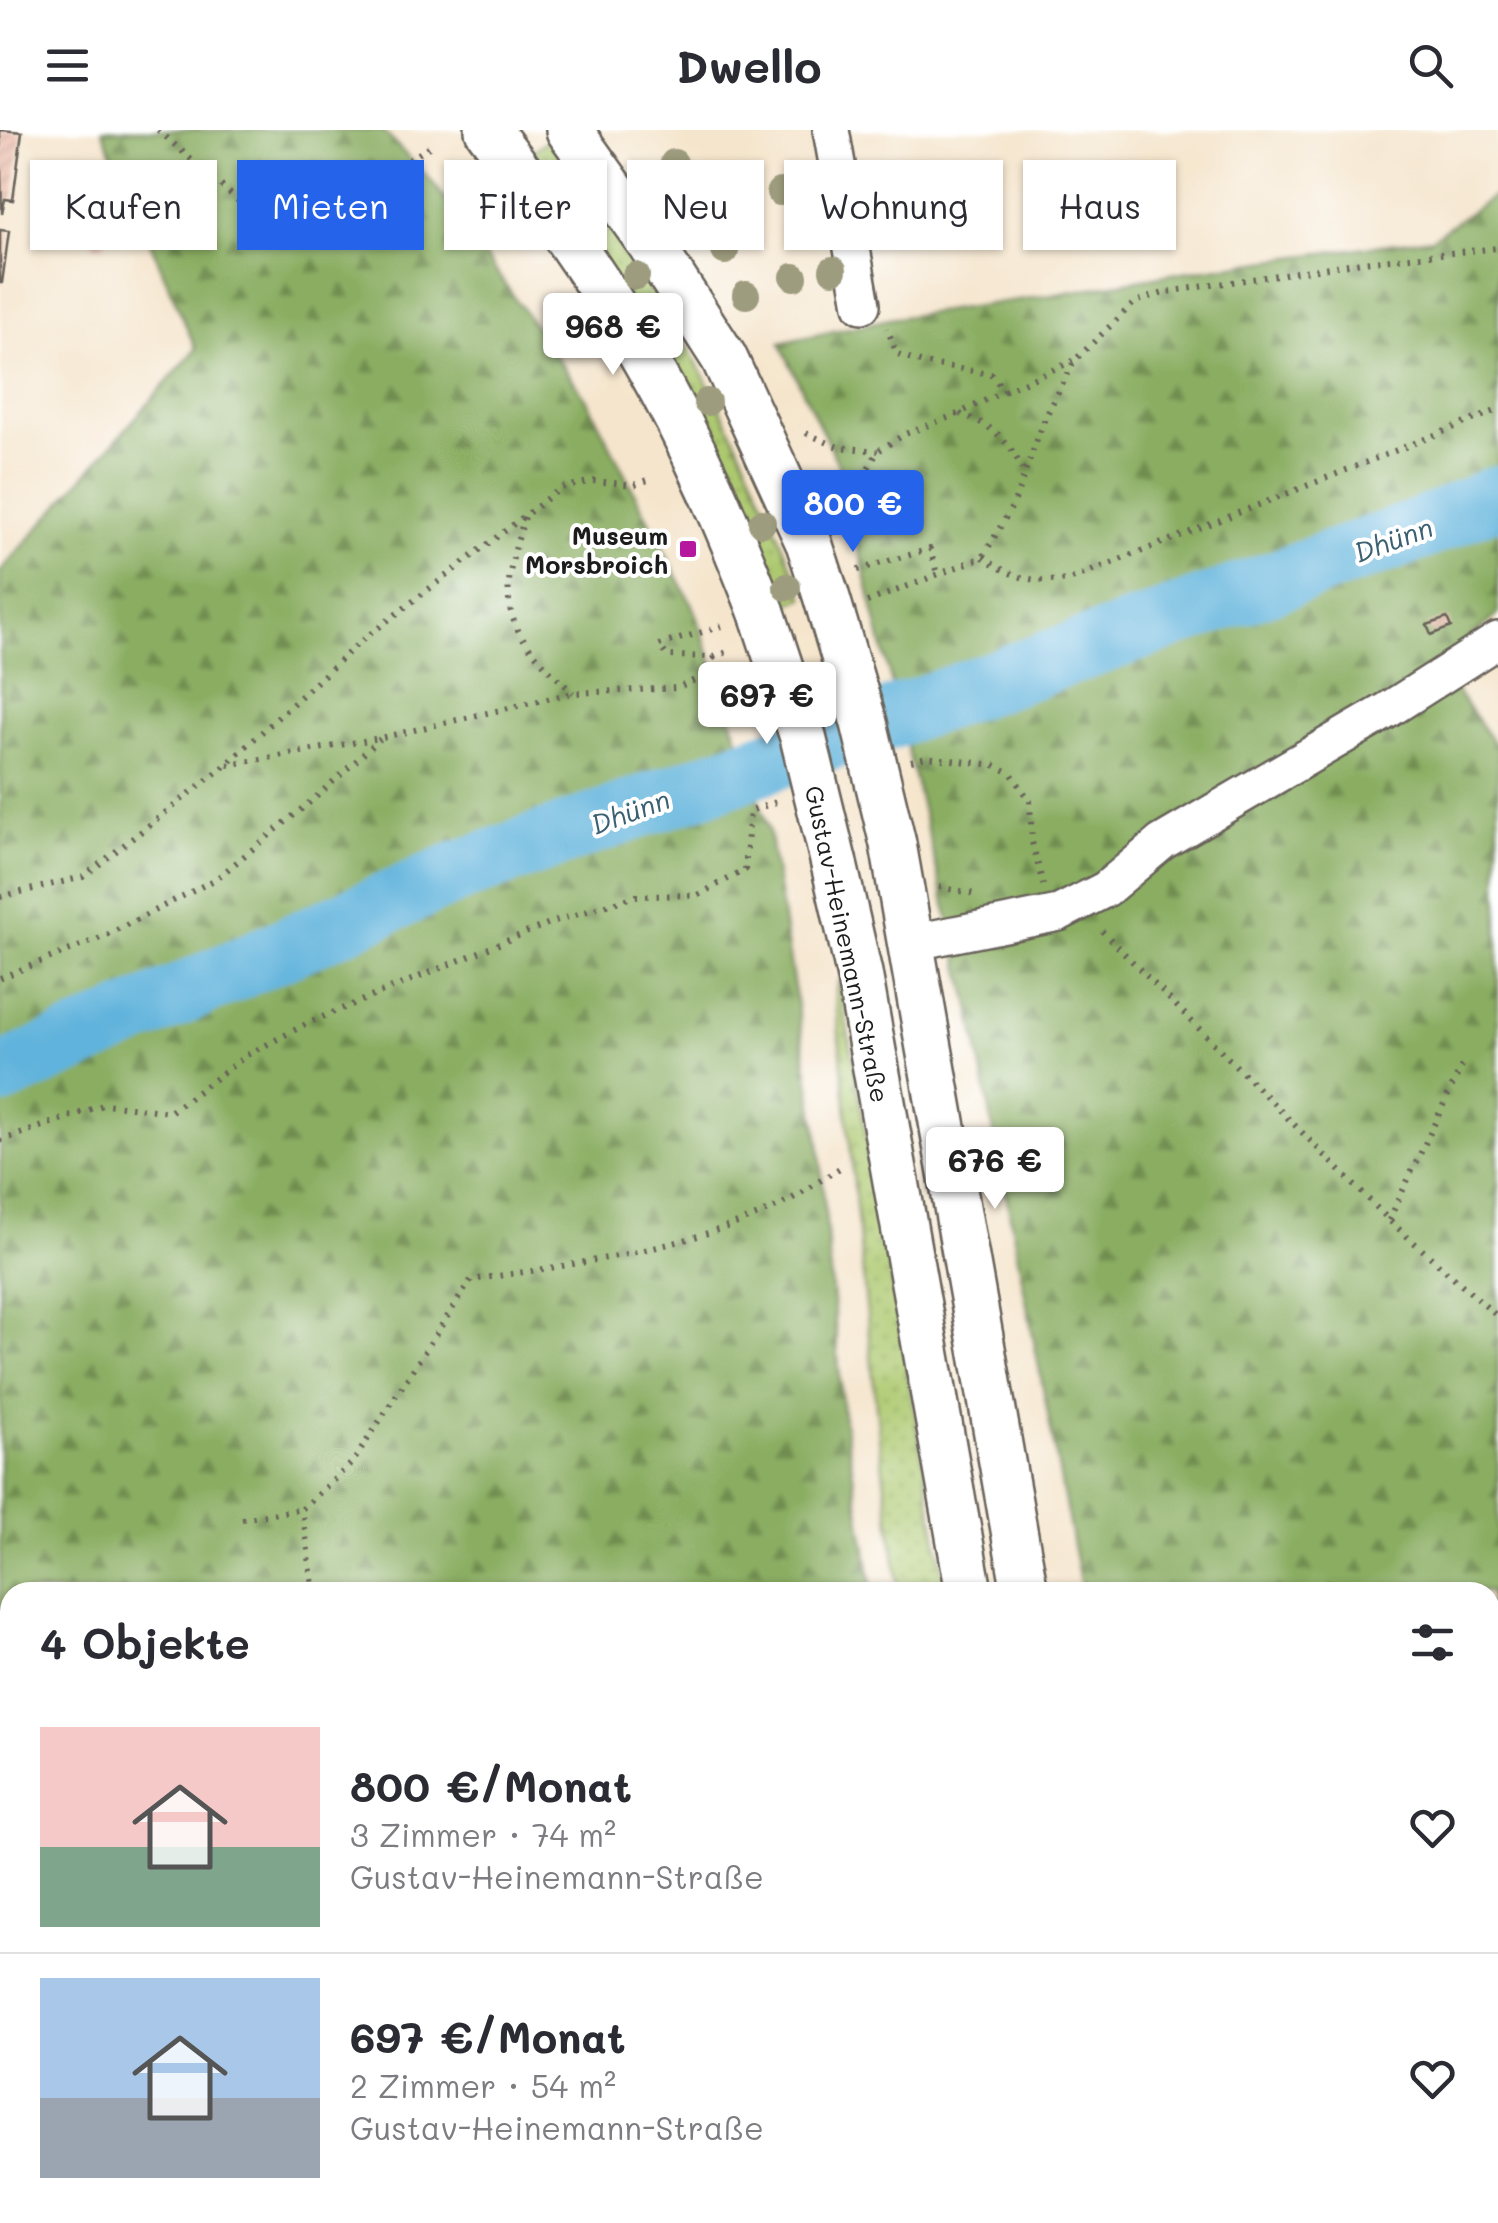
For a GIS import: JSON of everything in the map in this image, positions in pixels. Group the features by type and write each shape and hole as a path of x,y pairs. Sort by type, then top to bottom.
{"main road":[{"name":"Gustav-Heinemann-Straße","path":"488,130 599,284 649,366 723,514 742,620 803,737 858,973 967,1582"},
{"path":"572,132 724,358 809,544 840,581 864,723 893,844 1022,1582"}],"street":[{"path":"831,130 873,312"},
{"path":"910,943 1054,912 1106,889 1162,842 1388,710 1498,640"}],"path":[{"path":"158,130 251,212 274,225 316,222 435,143"},
{"path":"1498,248 1362,262 1167,292 1134,302 1074,360 1045,418 1014,503 982,558 1006,574 1040,583 1069,580 1498,410"},
{"path":"873,312 898,354 923,363 991,374 1004,391"},
{"path":"844,525 858,486 878,452 905,434 1074,360"},
{"path":"958,414 984,422 1000,435 1024,473"},
{"path":"806,432 838,447 878,452"},
{"path":"0,896 83,877 226,765 360,641 561,488 594,481 634,485 651,479"},
{"path":"526,516 509,565 508,609 530,652 573,694"},
{"path":"840,581 930,550 938,577"},
{"path":"226,765 380,738 573,694 677,688 699,678 714,656 667,656 658,645 742,620"},
{"path":"0,978 103,937 216,879 316,798 380,738"},
{"path":"926,757 994,765 1011,773 1030,801 1032,842 1054,912 1106,932 1389,1220 1498,1317"},
{"path":"0,1141 106,1104 170,1112 247,1056 310,1022 552,922 636,896 698,895 745,870 750,811"},
{"path":"934,886 994,898"},
{"path":"1389,1220 1465,1059"},
{"path":"242,1519 302,1509 354,1462 470,1280 696,1239 768,1212 843,1166"},
{"path":"302,1509 313,1582"}],"green space":[{"path":"102,130 382,130 411,160 237,160 237,250 424,250 424,174 444,198 444,250 481,250 587,400 695,611 769,831 819,1142 843,1414 871,1582 0,1582 0,572 196,349 154,250 217,250 217,160 115,160"},
{"path":"549,139 565,160 532,160 529,154"},
{"path":"1498,193 1498,615 1437,664 1498,749 1498,1582 1080,1582 969,1002 838,464 780,343 889,319 1183,272 1432,238"},
{"path":"607,218 694,359 752,474 804,598 781,607 582,250 607,250"},
{"path":"839,979 944,1582 898,1582 880,1447 835,994"}],"building":[{"path":"0,130 22,132 13,200 5,199 2,214"},
{"path":"0,230 9,231 2,283 0,283"},
{"path":"1447,618 1451,627 1431,635 1427,625"}],"waterway":[{"name":"Dhünn","path":"0,1075 450,875 1422,529 1498,496"}],"place":[{"name":"Museum Morsbroich","path":"688,549"}]}
